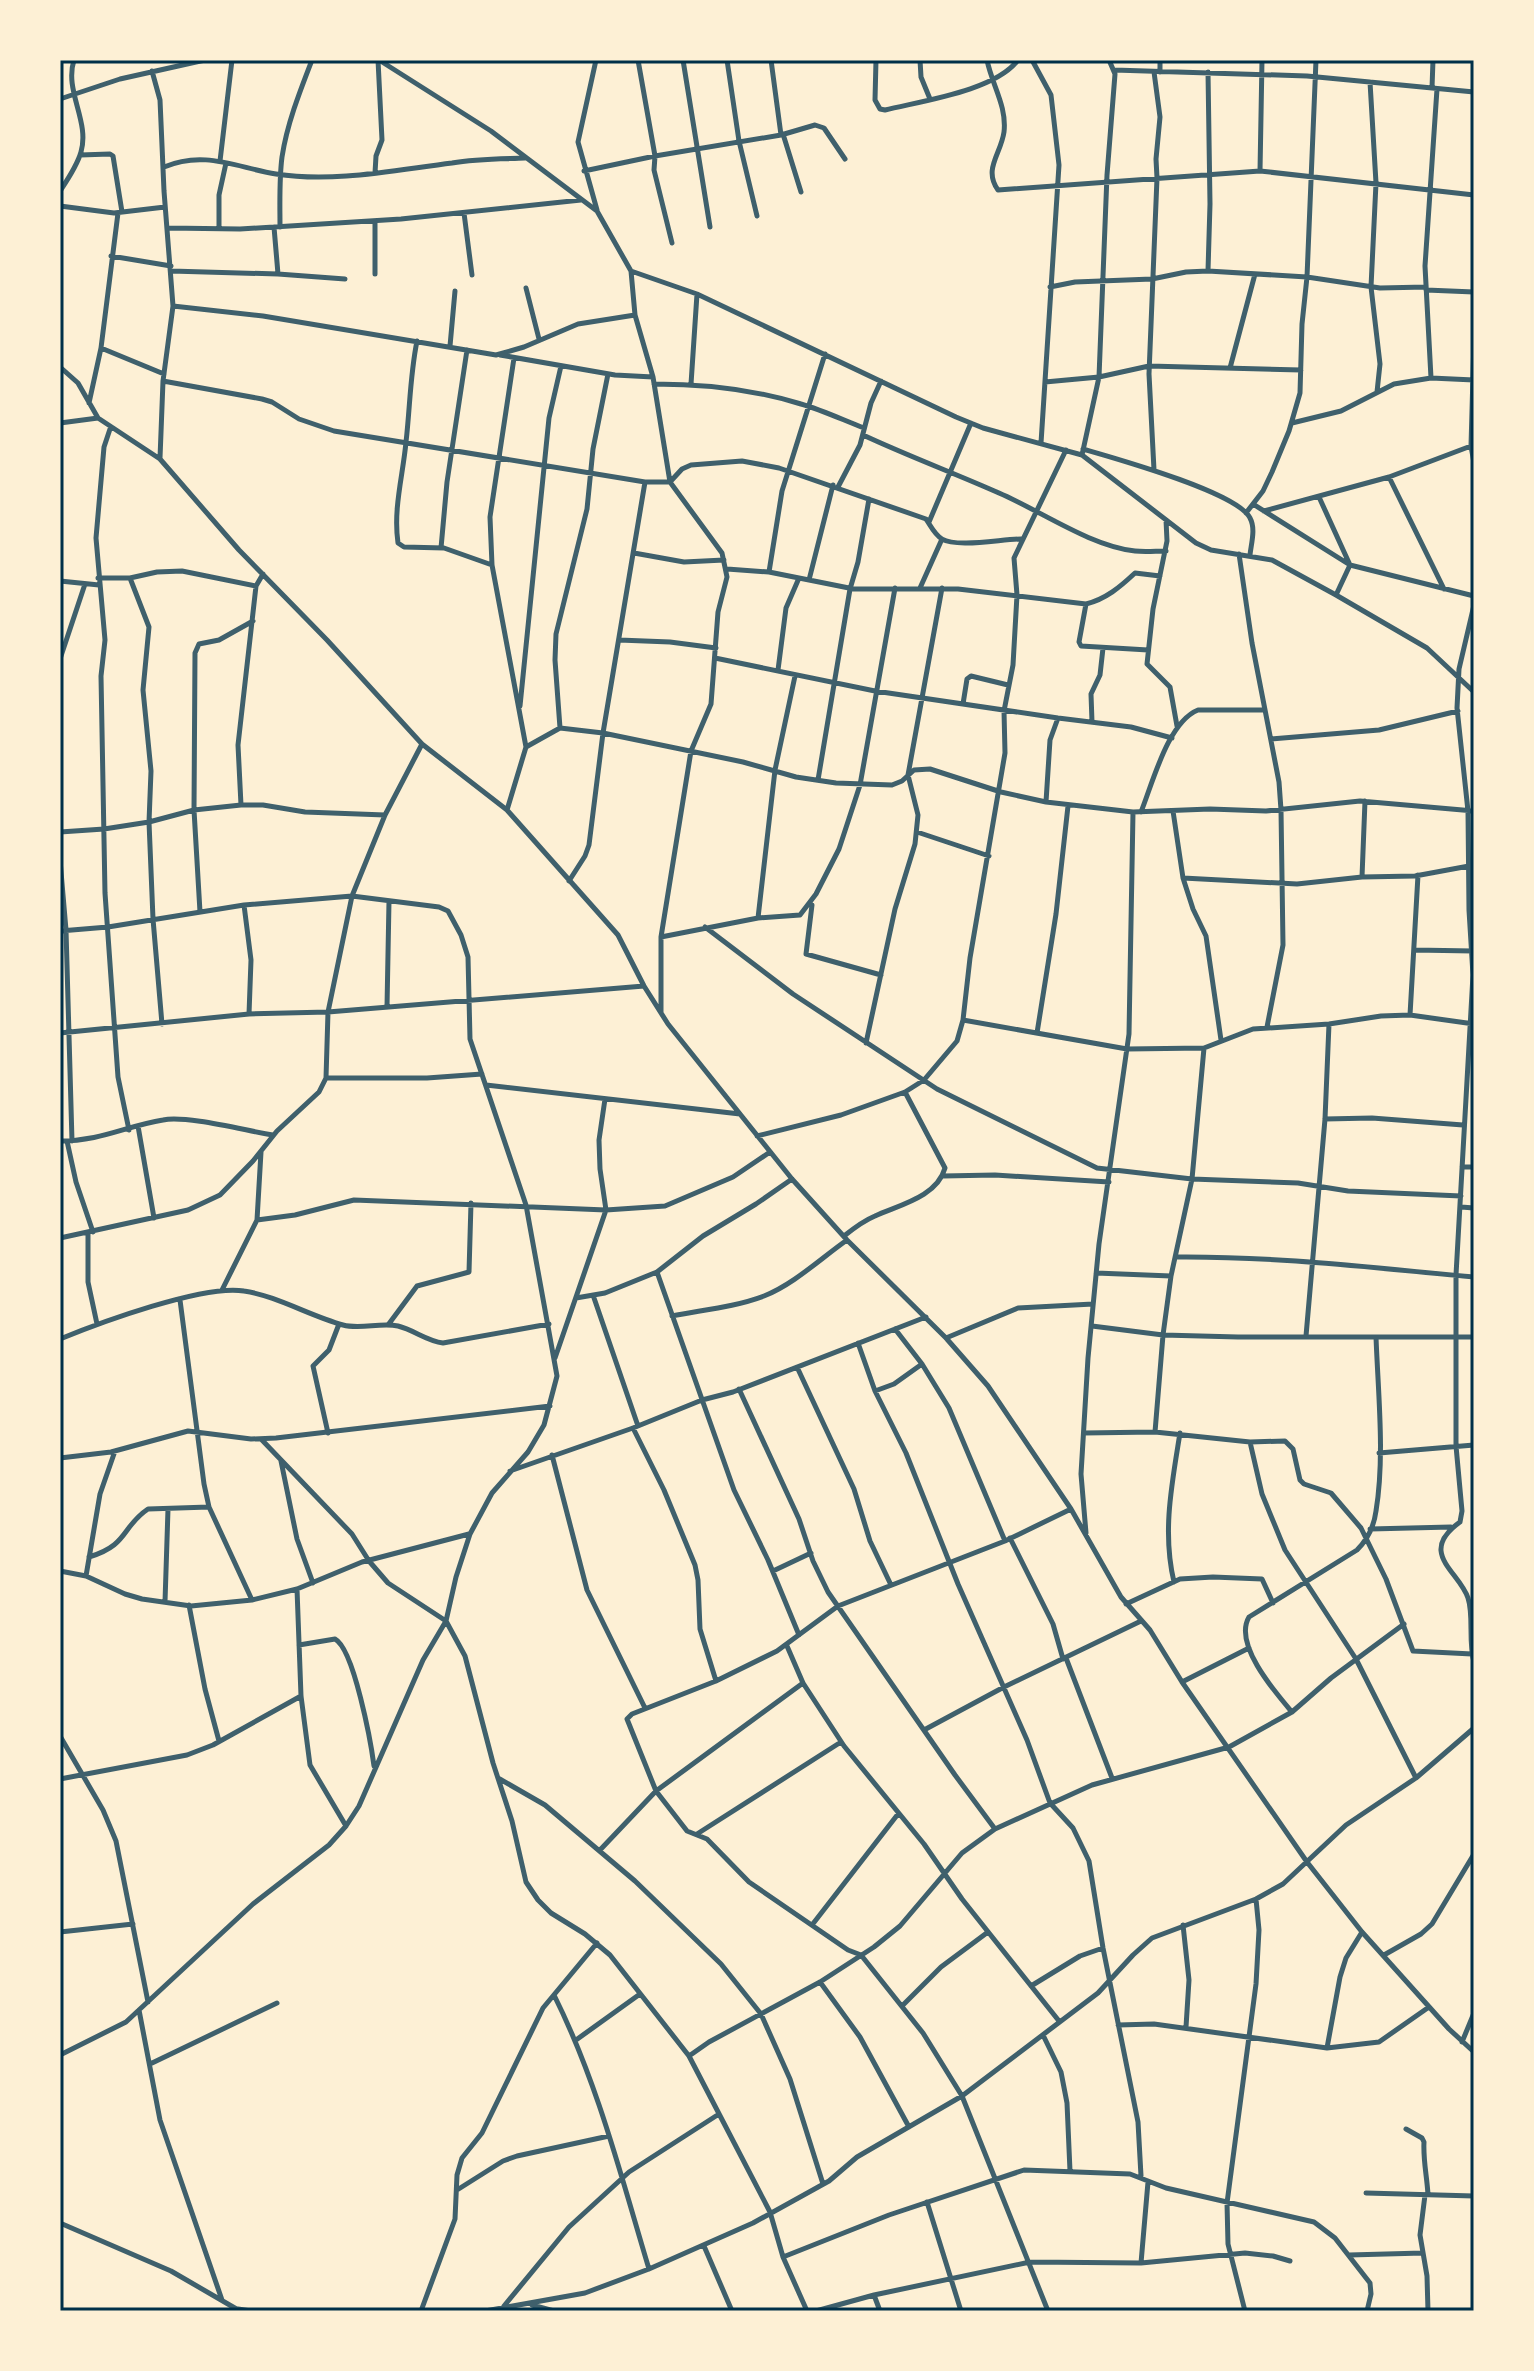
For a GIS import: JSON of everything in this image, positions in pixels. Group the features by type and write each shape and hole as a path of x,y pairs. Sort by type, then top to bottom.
{"street":[{"path":"60,191 80,155 83,131 71,74 74,60"},
{"path":"60,99 152,71 205,60"},
{"path":"219,227 219,195 232,60"},
{"path":"278,274 277,227 281,174 288,130 312,60"},
{"path":"375,173 376,156 382,140 379,60"},
{"path":"379,60 453,105 597,211"},
{"path":"596,60 578,142 584,171 597,211 631,271 635,315 654,380 670,482 724,560 727,569 718,612 711,704 691,751 661,937 661,1013"},
{"path":"638,60 655,156 654,170 672,243"},
{"path":"683,60 710,227"},
{"path":"727,60 739,141 757,216"},
{"path":"771,60 782,135 801,192"},
{"path":"876,60 875,100 880,109 885,110 991,80 1018,60"},
{"path":"920,60 921,77 930,99"},
{"path":"987,60 991,80 1005,111 1004,134 991,171 996,188 1007,191 1260,171 1474,195"},
{"path":"1032,60 1051,95 1059,165 1041,443"},
{"path":"1083,452 1099,377 1114,70 1109,60"},
{"path":"1154,470 1149,366 1160,117 1157,72 1160,60"},
{"path":"1260,171 1262,60"},
{"path":"1246,513 1263,491 1292,423 1300,393 1316,60"},
{"path":"1431,378 1426,289 1433,60"},
{"path":"1114,70 1261,73 1474,92"},
{"path":"152,71 160,100 173,306 163,377 160,459"},
{"path":"1208,72 1208,271"},
{"path":"1370,81 1376,183 1371,287 1380,364 1377,392"},
{"path":"584,171 819,126 845,159"},
{"path":"80,155 113,156 120,212 111,256 101,348 88,404"},
{"path":"164,167 196,158 281,174 312,176 525,158"},
{"path":"168,228 277,227 375,221 581,200"},
{"path":"60,206 120,212 165,207"},
{"path":"464,213 472,275"},
{"path":"375,221 375,274"},
{"path":"111,256 171,268 345,279"},
{"path":"631,271 697,294 971,423 1066,450 1154,470 1210,493 1246,513 1253,527 1250,555"},
{"path":"1050,287 1075,282 1104,283 1208,271 1307,277 1371,287 1474,292"},
{"path":"1230,368 1255,274"},
{"path":"526,288 539,339"},
{"path":"450,346 455,291"},
{"path":"691,384 697,294"},
{"path":"173,306 263,316 608,374 735,390 808,406 912,459 1036,509 1070,529 1125,550 1166,551"},
{"path":"496,355 524,347 578,324 635,315"},
{"path":"1474,339 1471,446 1474,463"},
{"path":"417,341 399,490 398,543 404,547 441,548 492,565"},
{"path":"101,348 163,377 262,399 316,426 645,482 670,482 682,469 721,461 742,461 789,471 926,519 942,539 961,544 1021,539"},
{"path":"441,548 467,350"},
{"path":"769,572 778,505 825,354"},
{"path":"507,810 526,747 492,565 490,517 514,358"},
{"path":"519,710 549,418 561,366"},
{"path":"1045,382 1099,377 1149,366 1301,370"},
{"path":"60,367 78,383 98,418 110,429 160,459 422,744 507,810 618,935 661,1013 792,1179 845,1238 946,1338 1000,1402 1071,1509 1126,1604 1141,1621 1307,1862 1362,1932 1474,2052"},
{"path":"560,728 555,646 587,509 593,449 608,374"},
{"path":"1292,423 1341,411 1394,384 1431,378 1473,380"},
{"path":"809,580 836,486 864,432 881,380"},
{"path":"60,423 98,418"},
{"path":"929,522 971,423"},
{"path":"110,429 104,447 96,538 105,640 101,676 108,927 118,1077 129,1130"},
{"path":"1263,511 1389,477 1471,446"},
{"path":"757,1136 841,1115 905,1092 924,1080 957,1041 1001,792 1005,753 1004,711 1013,665 1017,595 1014,558 1066,450"},
{"path":"1083,452 1196,543 1211,550 1272,560 1427,648 1474,692"},
{"path":"1389,477 1444,589"},
{"path":"569,881 589,845 603,733 645,482"},
{"path":"1319,497 1350,565 1336,595"},
{"path":"818,780 850,589 869,499"},
{"path":"1253,504 1350,565 1474,596"},
{"path":"1166,519 1166,551 1148,650 1148,668 1162,676 1170,687 1177,726"},
{"path":"920,588 942,539"},
{"path":"634,553 684,562 724,560"},
{"path":"1239,554 1281,810 1283,945 1267,1027"},
{"path":"727,569 769,572 850,589 942,588 1086,604 1116,590 1135,573 1160,576"},
{"path":"60,581 85,584 182,571 256,586"},
{"path":"241,805 238,745 256,586 263,574"},
{"path":"130,578 149,627 143,690 151,771 149,822 153,919 162,1024"},
{"path":"778,670 786,608 799,578"},
{"path":"60,659 85,584"},
{"path":"661,937 758,918 800,915 812,900 839,849 860,785 895,588"},
{"path":"866,1043 895,909 917,832 918,815 908,775 942,588"},
{"path":"1086,604 1080,645 1148,650"},
{"path":"1474,605 1471,634 1459,680 1458,711 1471,811 1469,866 1473,951 1473,1024 1463,1125 1456,1275 1456,1446 1462,1511 1460,1522 1452,1527 1443,1544 1442,1555 1445,1566 1467,1596 1474,1662"},
{"path":"200,912 194,810 197,647 231,635 253,621"},
{"path":"619,640 716,648"},
{"path":"1092,722 1091,694 1100,675 1103,648"},
{"path":"715,658 875,691 1131,727 1172,738"},
{"path":"758,918 775,770 795,676"},
{"path":"963,704 967,679 971,676 1008,685"},
{"path":"1141,812 1177,726 1198,710 1265,710"},
{"path":"1271,739 1379,730 1458,711"},
{"path":"1046,802 1050,740 1058,718"},
{"path":"526,747 560,728 603,733 818,780 892,785 919,768 930,769 1001,792 1046,802 1133,812 1281,810 1365,801 1471,811"},
{"path":"60,1238 188,1210 220,1195 273,1135 319,1092 326,1078 328,1012 352,896 385,815 422,744"},
{"path":"60,798 69,1032 66,1141 90,1233 88,1282 97,1324"},
{"path":"1362,877 1365,801"},
{"path":"60,832 104,829 149,822 194,810 241,805 305,812 385,815"},
{"path":"1037,1033 1056,914 1068,806"},
{"path":"1173,811 1183,878 1206,936 1221,1040"},
{"path":"1086,1534 1081,1474 1091,1326 1127,1049 1133,812"},
{"path":"917,832 989,856"},
{"path":"1183,878 1282,884 1418,875 1469,866"},
{"path":"1410,1015 1418,875"},
{"path":"60,2055 116,2029 253,1904 329,1845 346,1826 359,1806 423,1660 446,1621 470,1534 492,1493 528,1452 544,1425 557,1376 526,1205 470,1039 468,957 453,915 439,907 352,896 244,905 108,927 63,930"},
{"path":"812,900 806,954 881,975"},
{"path":"387,1007 389,901"},
{"path":"244,905 251,960 249,1014"},
{"path":"705,927 793,994 924,1080 1077,1160 1111,1171 1139,1171 1192,1179 1298,1183 1461,1196"},
{"path":"1414,950 1473,951"},
{"path":"60,1033 249,1014 328,1012 644,986"},
{"path":"963,1020 1127,1049 1204,1048 1253,1029 1329,1024 1381,1016 1410,1015 1473,1024"},
{"path":"1306,1336 1325,1119 1329,1024"},
{"path":"1155,1432 1171,1276 1192,1179 1204,1048"},
{"path":"326,1078 427,1078 482,1074"},
{"path":"486,1085 740,1114"},
{"path":"905,1092 945,1168 943,1176"},
{"path":"554,1359 606,1210 599,1140 605,1099"},
{"path":"1325,1119 1372,1118 1463,1125"},
{"path":"66,1141 172,1119 273,1135"},
{"path":"138,1126 154,1218"},
{"path":"222,1290 257,1220 261,1151"},
{"path":"257,1220 295,1215 354,1200 606,1210 665,1206 733,1177 770,1152"},
{"path":"1462,1167 1474,1167"},
{"path":"672,1316 765,1295 786,1284 874,1216 907,1204 943,1176 995,1175 1109,1182"},
{"path":"576,1298 605,1293 657,1272 703,1236 792,1179"},
{"path":"388,1325 417,1286 469,1272 471,1203"},
{"path":"1461,1207 1474,1208"},
{"path":"1175,1257 1230,1256 1369,1265 1474,1277"},
{"path":"657,1272 734,1490 773,1571 799,1635"},
{"path":"1096,1273 1171,1276"},
{"path":"60,1339 97,1324 222,1290 243,1291 339,1324 352,1327 388,1325 443,1343 549,1324"},
{"path":"593,1295 636,1427 695,1565 700,1629 716,1681"},
{"path":"180,1300 209,1507 252,1600"},
{"path":"946,1338 1018,1308 1093,1304"},
{"path":"508,1472 739,1389 926,1317"},
{"path":"328,1433 313,1366 329,1350 339,1324"},
{"path":"1091,1326 1163,1335 1474,1337"},
{"path":"895,1329 922,1364 949,1408 1007,1539 1053,1624 1112,1778"},
{"path":"1292,1712 1267,1683 1251,1656 1246,1620 1357,1550 1366,1539 1377,1506 1376,1337"},
{"path":"858,1343 875,1391 906,1453 1027,1740 1050,1803 1073,1828 1086,1852 1138,2122 1141,2176"},
{"path":"875,1391 894,1384 922,1364"},
{"path":"797,1367 854,1489 870,1541 891,1585"},
{"path":"739,1389 799,1519 811,1553 838,1606 995,1829"},
{"path":"60,1458 115,1451 197,1431 261,1439 550,1406"},
{"path":"1084,1433 1155,1432 1250,1442 1285,1441 1290,1444 1300,1480 1331,1493 1361,1528 1383,1572 1410,1646 1418,1653 1472,1654"},
{"path":"1174,1582 1169,1556 1168,1512 1180,1433"},
{"path":"261,1439 352,1534 388,1583 446,1621 465,1656 526,1882 551,1913 597,1943 689,2056 770,2212 783,2257 807,2311"},
{"path":"1250,1442 1262,1494 1285,1550 1356,1659 1416,1778"},
{"path":"1379,1453 1474,1445"},
{"path":"86,1576 100,1494 115,1451"},
{"path":"552,1455 587,1590 645,1708"},
{"path":"281,1461 297,1539 313,1583"},
{"path":"89,1557 116,1546 140,1514 148,1509 209,1507"},
{"path":"165,1602 168,1509"},
{"path":"1048,2311 962,2096 903,2005 861,1955 749,1882 707,1839 687,1831 656,1791 627,1723 628,1717 645,1708 716,1681 787,1646 838,1606 1007,1539 1071,1509"},
{"path":"1370,1529 1452,1527"},
{"path":"60,1571 86,1576 125,1594 165,1602 189,1605 252,1600 297,1589 369,1561 470,1534"},
{"path":"773,1571 811,1553"},
{"path":"1126,1604 1174,1582 1213,1577 1260,1578 1264,1580 1273,1603"},
{"path":"297,1589 301,1696 310,1765 346,1826"},
{"path":"189,1605 219,1741"},
{"path":"924,1730 1004,1687 1141,1621"},
{"path":"689,2056 820,1982 861,1955 900,1926 962,1853 995,1829 1112,1778 1229,1747 1292,1712 1404,1624"},
{"path":"299,1645 335,1639 342,1645 356,1682 374,1767"},
{"path":"787,1646 803,1683 841,1742 1059,2021"},
{"path":"1182,1682 1249,1647"},
{"path":"600,1850 656,1791 803,1683"},
{"path":"60,1779 187,1755 301,1696"},
{"path":"485,2311 585,2293 649,2269 704,2246 823,2184 857,2157 962,2096 1098,1993 1152,1938 1256,1899 1283,1884 1346,1825 1416,1778 1474,1728"},
{"path":"60,1736 103,1810 116,1841 148,2002"},
{"path":"696,1835 841,1742"},
{"path":"497,1777 545,1805 600,1850 721,1964 761,2014 790,2079 823,2184"},
{"path":"812,1925 898,1814"},
{"path":"1384,1955 1421,1934 1432,1924 1474,1854"},
{"path":"1245,2311 1231,2254 1227,2203 1251,2036 1259,1930 1256,1899"},
{"path":"60,1932 133,1924"},
{"path":"1183,1925 1189,1980 1186,2027"},
{"path":"903,2005 941,1967 988,1932"},
{"path":"1327,2048 1343,1968 1362,1932"},
{"path":"421,2311 455,2219 462,2158 482,2133 543,2008 597,1943"},
{"path":"1031,1986 1080,1956 1103,1948"},
{"path":"820,1982 860,2037 909,2127"},
{"path":"576,2040 641,1994"},
{"path":"554,1995 576,2040 649,2269"},
{"path":"150,2064 277,2003"},
{"path":"1118,2025 1186,2027 1327,2048 1379,2042 1429,2007"},
{"path":"139,2010 160,2120 222,2300"},
{"path":"1462,2042 1474,2013"},
{"path":"1043,2035 1061,2072 1067,2103 1070,2171"},
{"path":"503,2308 569,2227 622,2179 719,2114"},
{"path":"1406,2129 1422,2138 1423,2167 1427,2179 1420,2235 1427,2276 1428,2311"},
{"path":"457,2190 503,2161 517,2156 609,2136"},
{"path":"783,2257 927,2202 1024,2170 1141,2176 1148,2182 1314,2222 1335,2238 1370,2283 1367,2311"},
{"path":"1141,2263 1148,2182"},
{"path":"1366,2193 1474,2196"},
{"path":"927,2202 961,2311"},
{"path":"60,2223 171,2271 238,2310 251,2311"},
{"path":"704,2246 732,2311"},
{"path":"1348,2255 1423,2253"},
{"path":"816,2311 874,2295 1030,2262 1141,2263 1231,2254 1256,2254 1290,2261"},
{"path":"874,2295 880,2311"},
{"path":"528,2304 554,2311"}]}
